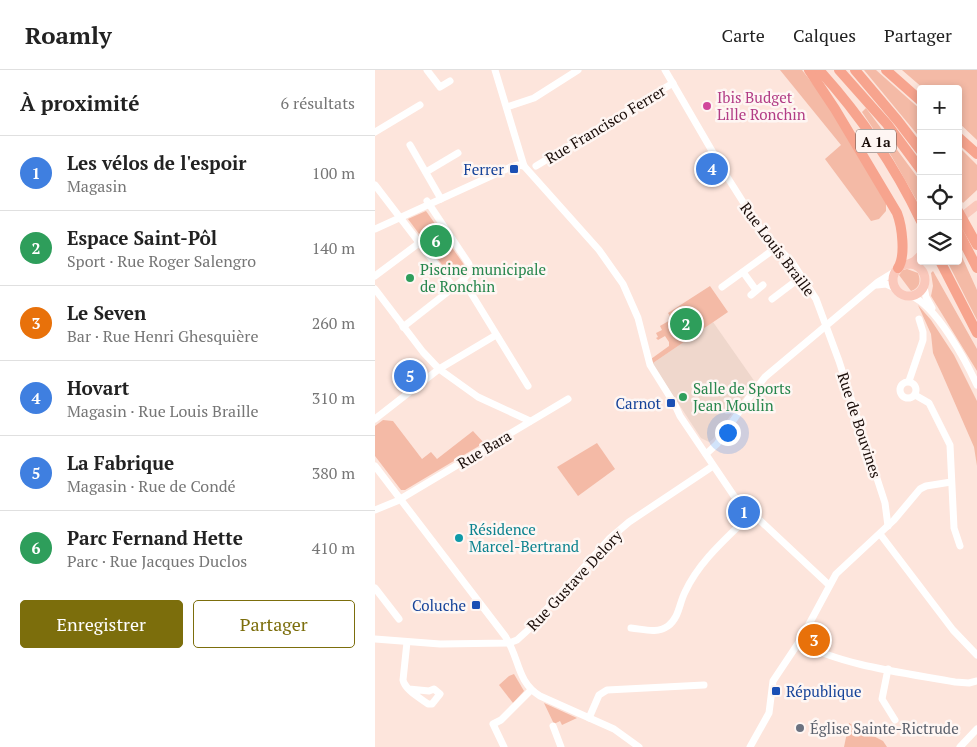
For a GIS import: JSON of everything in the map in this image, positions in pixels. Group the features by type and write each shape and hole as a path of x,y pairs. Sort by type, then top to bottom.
{"highway":[{"path":"809,70 835,109 897,213 900,222 903,254 902,262 897,270"},
{"name":"A 1a","path":"819,70 855,112 881,149 898,176 920,220"},
{"path":"839,70 887,124 917,165"},
{"path":"855,70 917,146"},
{"path":"886,70 917,97"},
{"path":"962,141 977,154"},
{"path":"962,231 977,245"},
{"path":"962,231 977,268"},
{"path":"942,265 977,333"}],"main road":[{"path":"962,217 977,205"},
{"path":"917,259 897,270 893,280 895,288 901,294 911,296 918,294 924,287 926,280 924,265"},
{"path":"909,264 919,267 924,272"}],"street":[{"path":"427,70 439,87 450,81"},
{"path":"495,70 522,163 599,250 623,284 638,318 650,365 680,416 734,496 829,585"},
{"path":"507,107 535,97 577,70"},
{"name":"Rue Louis Braille","path":"665,70 743,203 759,227 790,260 815,298 827,325"},
{"name":"Rue Francisco Ferrer","path":"536,166 673,82"},
{"path":"375,132 420,105"},
{"path":"410,146 441,197"},
{"path":"426,172 457,153"},
{"path":"375,226 515,161 536,166 534,173 543,186"},
{"path":"375,185 454,288"},
{"path":"403,326 466,278 470,270 469,264 428,203"},
{"path":"375,230 399,216"},
{"path":"375,276 419,242"},
{"path":"722,287 777,247"},
{"path":"705,454 717,444 765,377 880,281 897,270"},
{"path":"743,272 754,293 763,285"},
{"path":"772,298 801,277"},
{"path":"466,278 528,386"},
{"path":"872,288 885,284 895,288"},
{"path":"924,287 926,298 963,357 977,385"},
{"path":"375,290 423,352 439,369 478,397 530,421"},
{"path":"911,296 922,302 944,328"},
{"path":"909,381 917,389 915,395 909,398 903,397 901,385 909,381 923,340 919,318"},
{"name":"Rue de Bouvines","path":"827,325 885,503 888,526"},
{"path":"375,419 439,369 497,335"},
{"path":"915,395 929,403 950,445 955,528 961,546"},
{"name":"Rue Bara","path":"375,510 400,499 568,399"},
{"path":"375,466 509,642 522,677 531,690 618,732 639,747"},
{"name":"Rue Gustave Delory","path":"509,642 517,640 528,630 589,560 622,527 713,466"},
{"path":"750,747 770,709 773,681 799,642 837,572 880,534 920,490 926,486 951,482"},
{"path":"631,628 660,630 673,621 684,594 699,568 713,551 752,513"},
{"path":"880,534 953,630 977,655"},
{"path":"375,588 399,619"},
{"path":"375,639 440,644 509,642"},
{"path":"407,642 403,683 409,689"},
{"path":"799,642 846,659 888,669 959,683 977,681"},
{"path":"888,669 882,699 895,720"},
{"path":"589,718 599,695 607,690 704,685"},
{"path":"504,747 493,724 501,720 531,690"},
{"path":"553,726 561,747"},
{"path":"960,747 977,729"}],"shaded area":[{"path":"780,70 802,70 823,97 886,203 886,211 879,219 871,221 825,159 841,145"},
{"path":"864,70 876,70 917,106 917,134"},
{"path":"902,70 977,70 977,140 962,126 962,85 919,85"},
{"path":"866,108 917,177 917,201 892,157 862,112"},
{"path":"962,150 977,165 977,190 963,203"},
{"path":"426,211 465,266 452,278 408,219"},
{"path":"962,257 977,290 977,320 949,265 962,265"},
{"path":"907,269 918,273 919,276 918,286 911,291 899,275 903,270"},
{"path":"933,271 977,349 977,371 931,296 933,286 931,273"},
{"path":"710,286 728,312 653,363 651,359 669,346 665,336 658,340 656,338 658,337 656,333 662,330 660,326 672,319 668,313"},
{"path":"918,305 931,320 954,355 977,401 977,466 974,447 933,353 931,334"},
{"path":"713,322 755,382 709,442 701,438 653,363"},
{"path":"383,420 393,421 422,459 431,452 437,459 473,431 484,443 405,490 401,490 375,456 375,426"},
{"path":"597,443 615,469 578,496 557,467"},
{"path":"514,674 524,691 513,703 499,685"},
{"path":"544,703 577,718 562,725 560,721 554,724"},
{"path":"849,723 883,741 887,747 844,747"}],"place":[{"name":"Ibis Budget Lille Ronchin","path":"707,106"},
{"name":"Ferrer","path":"514,169"},
{"name":"Hovart","path":"712,169"},
{"name":"Parc Fernand Hette","path":"436,241"},
{"name":"Piscine municipale de Ronchin","path":"410,278"},
{"name":"Espace Saint-Pôl","path":"686,324"},
{"name":"La Fabrique","path":"410,376"},
{"name":"Salle de Sports Jean Moulin","path":"683,397"},
{"name":"Carnot","path":"671,403"},
{"name":"Les vélos de l'espoir","path":"744,512"},
{"name":"Résidence Marcel-Bertrand","path":"459,538"},
{"name":"Coluche","path":"476,605"},
{"name":"Le Seven","path":"814,640"},
{"name":"République","path":"776,691"},
{"name":"Église Sainte-Rictrude","path":"800,728"}]}
